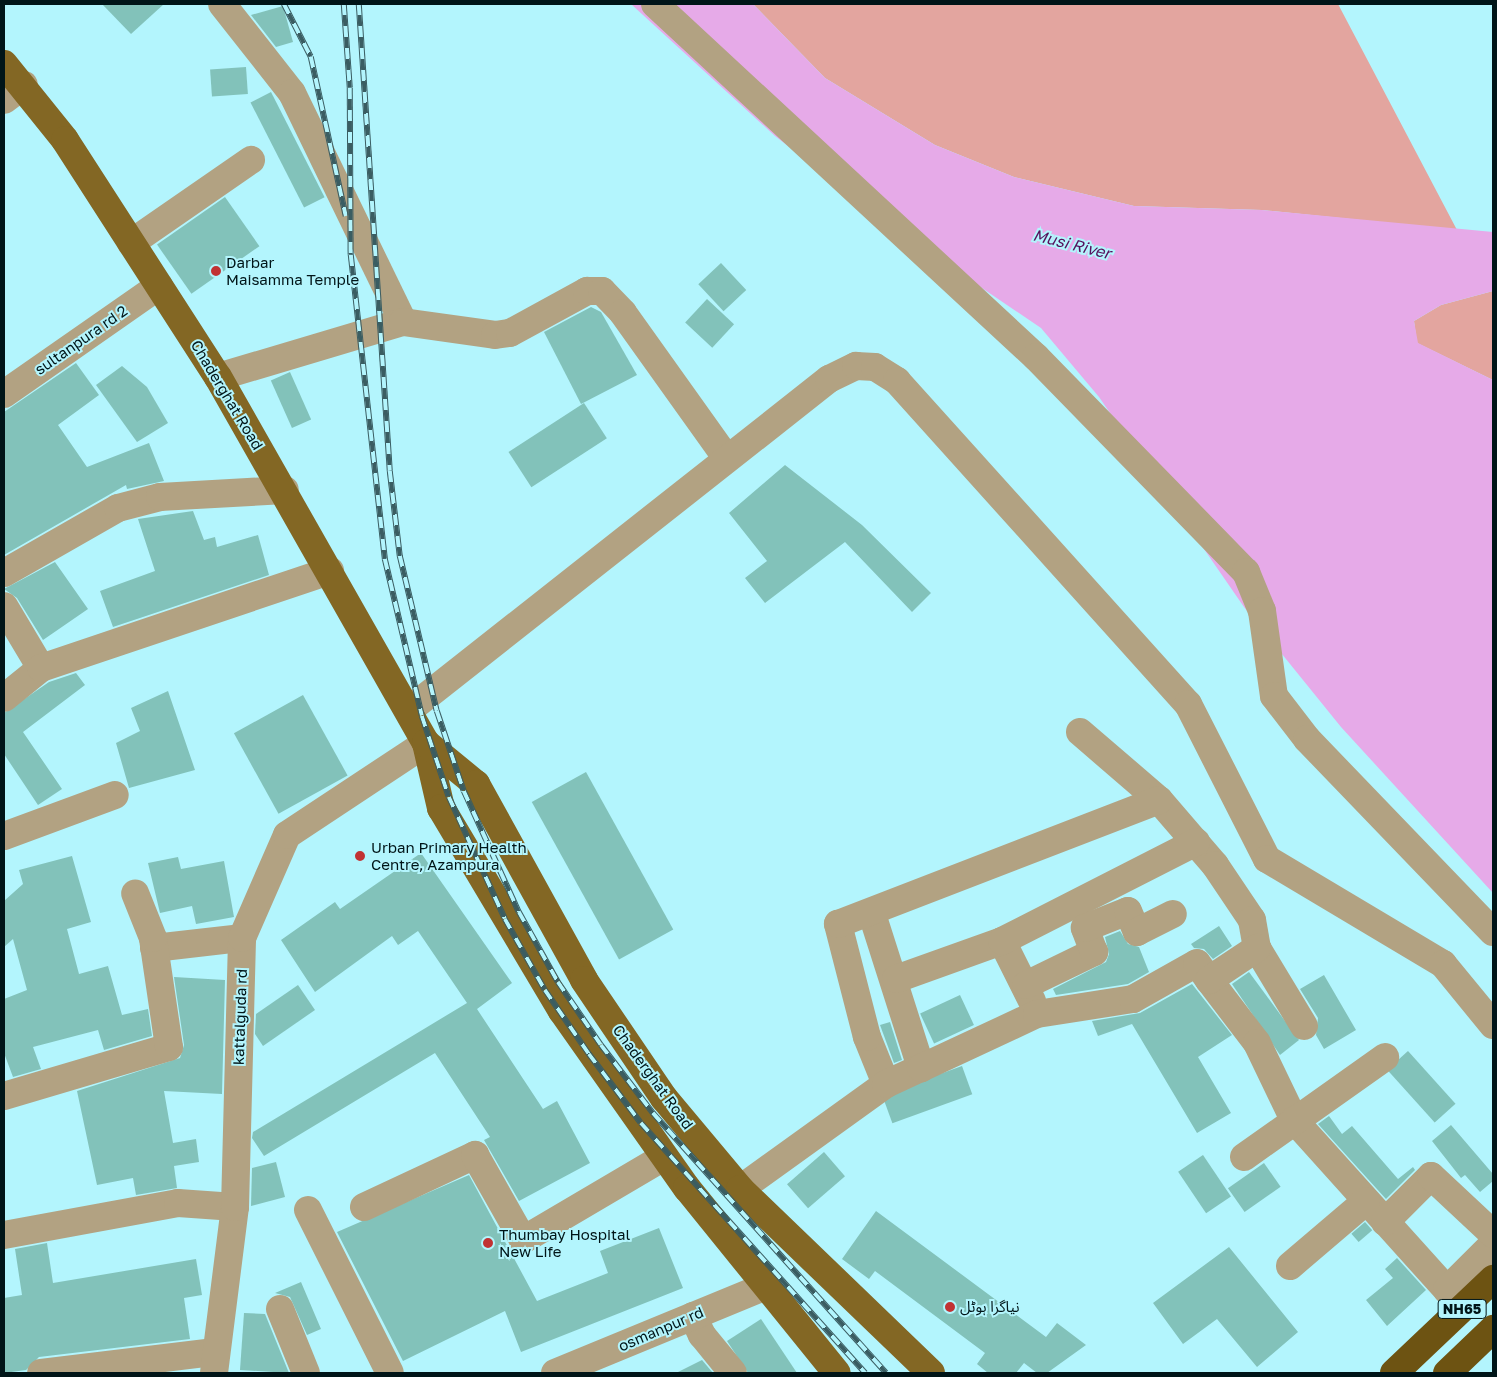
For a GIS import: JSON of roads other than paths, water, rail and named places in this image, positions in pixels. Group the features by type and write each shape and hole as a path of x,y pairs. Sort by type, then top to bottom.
{"highway":[{"name":"NH65","path":"1394,1373 1493,1279"},
{"name":"NH65","path":"1451,1369 1493,1329"}],"main road":[{"name":"Chaderghat Road","path":"4,64 14,93 65,140 218,377 285,490 426,742 441,808 562,1011 664,1157 768,1285 836,1373"},
{"name":"Chaderghat Road","path":"426,742 476,784 584,980 664,1098 740,1189 931,1373"}],"street":[{"path":"222,4 292,93 403,322"},
{"path":"655,4 1036,357 1246,572 1262,611 1274,696 1307,739 1493,932"},
{"path":"131,243 251,160"},
{"name":"sultanpura rd 2","path":"4,394 159,286"},
{"path":"218,377 403,322 495,335 510,332 587,291 602,292 623,314 727,459"},
{"path":"409,710 829,379 856,366 875,367 897,381 1188,704 1267,859 1443,964 1493,1025"},
{"path":"4,573 118,508 160,498 285,490"},
{"path":"4,698 41,668 330,571"},
{"path":"4,606 41,668"},
{"path":"1080,732 1159,800 1196,842 1252,920 1257,948 1304,1026"},
{"name":"kattalguda rd","path":"215,1363 236,1207 242,938 287,835 426,742"},
{"path":"4,836 115,795"},
{"path":"886,1084 867,1037 838,924 872,914 1159,800"},
{"path":"896,979 1002,941 1196,842"},
{"path":"4,1096 169,1047 154,948 135,893"},
{"path":"1026,985 1094,952 1085,928 1128,911 1137,932 1173,914"},
{"path":"872,914 896,979 921,1068"},
{"path":"154,948 242,938"},
{"path":"1002,941 1026,985 1037,1014"},
{"path":"1209,980 1257,948"},
{"path":"740,1189 886,1084 1037,1014 1133,999 1197,963 1257,1043 1294,1120 1448,1290 1493,1244"},
{"path":"1244,1157 1385,1057"},
{"path":"364,1207 475,1155 524,1240 664,1157"},
{"path":"1385,1222 1431,1176 1493,1234"},
{"path":"1290,1266 1366,1201"},
{"path":"4,1235 178,1203 236,1207"},
{"path":"308,1210 390,1373"},
{"name":"osmanpur rd","path":"555,1373 768,1285"},
{"path":"280,1309 306,1373"},
{"path":"693,1316 702,1335 733,1373"},
{"path":"42,1373 215,1363"}],"water":[{"name":"Musi River","path":"631,4 753,4 825,78 935,145 1014,177 1134,206 1262,210 1493,232 1493,291 1441,305 1414,321 1418,343 1493,380 1493,893 1341,727 1244,607 1099,397 1041,328 901,233 775,136"}],"railway":[{"path":"284,4 311,57 346,216"},
{"path":"344,4 350,88 351,255 385,559 422,716 449,797 505,919 545,990 589,1054 641,1123 865,1373"},
{"path":"359,4 390,471 400,556 437,711 464,791 519,912 558,982 601,1045 653,1113 886,1373"}],"place":[{"name":"Darbar Maisamma Temple","path":"216,271"},
{"name":"Urban Primary Health Centre, Azampura","path":"360,856"},
{"name":"Thumbay Hospital New Life","path":"488,1243"},
{"name":"نیاگرا ہوٹل","path":"950,1307"}]}
